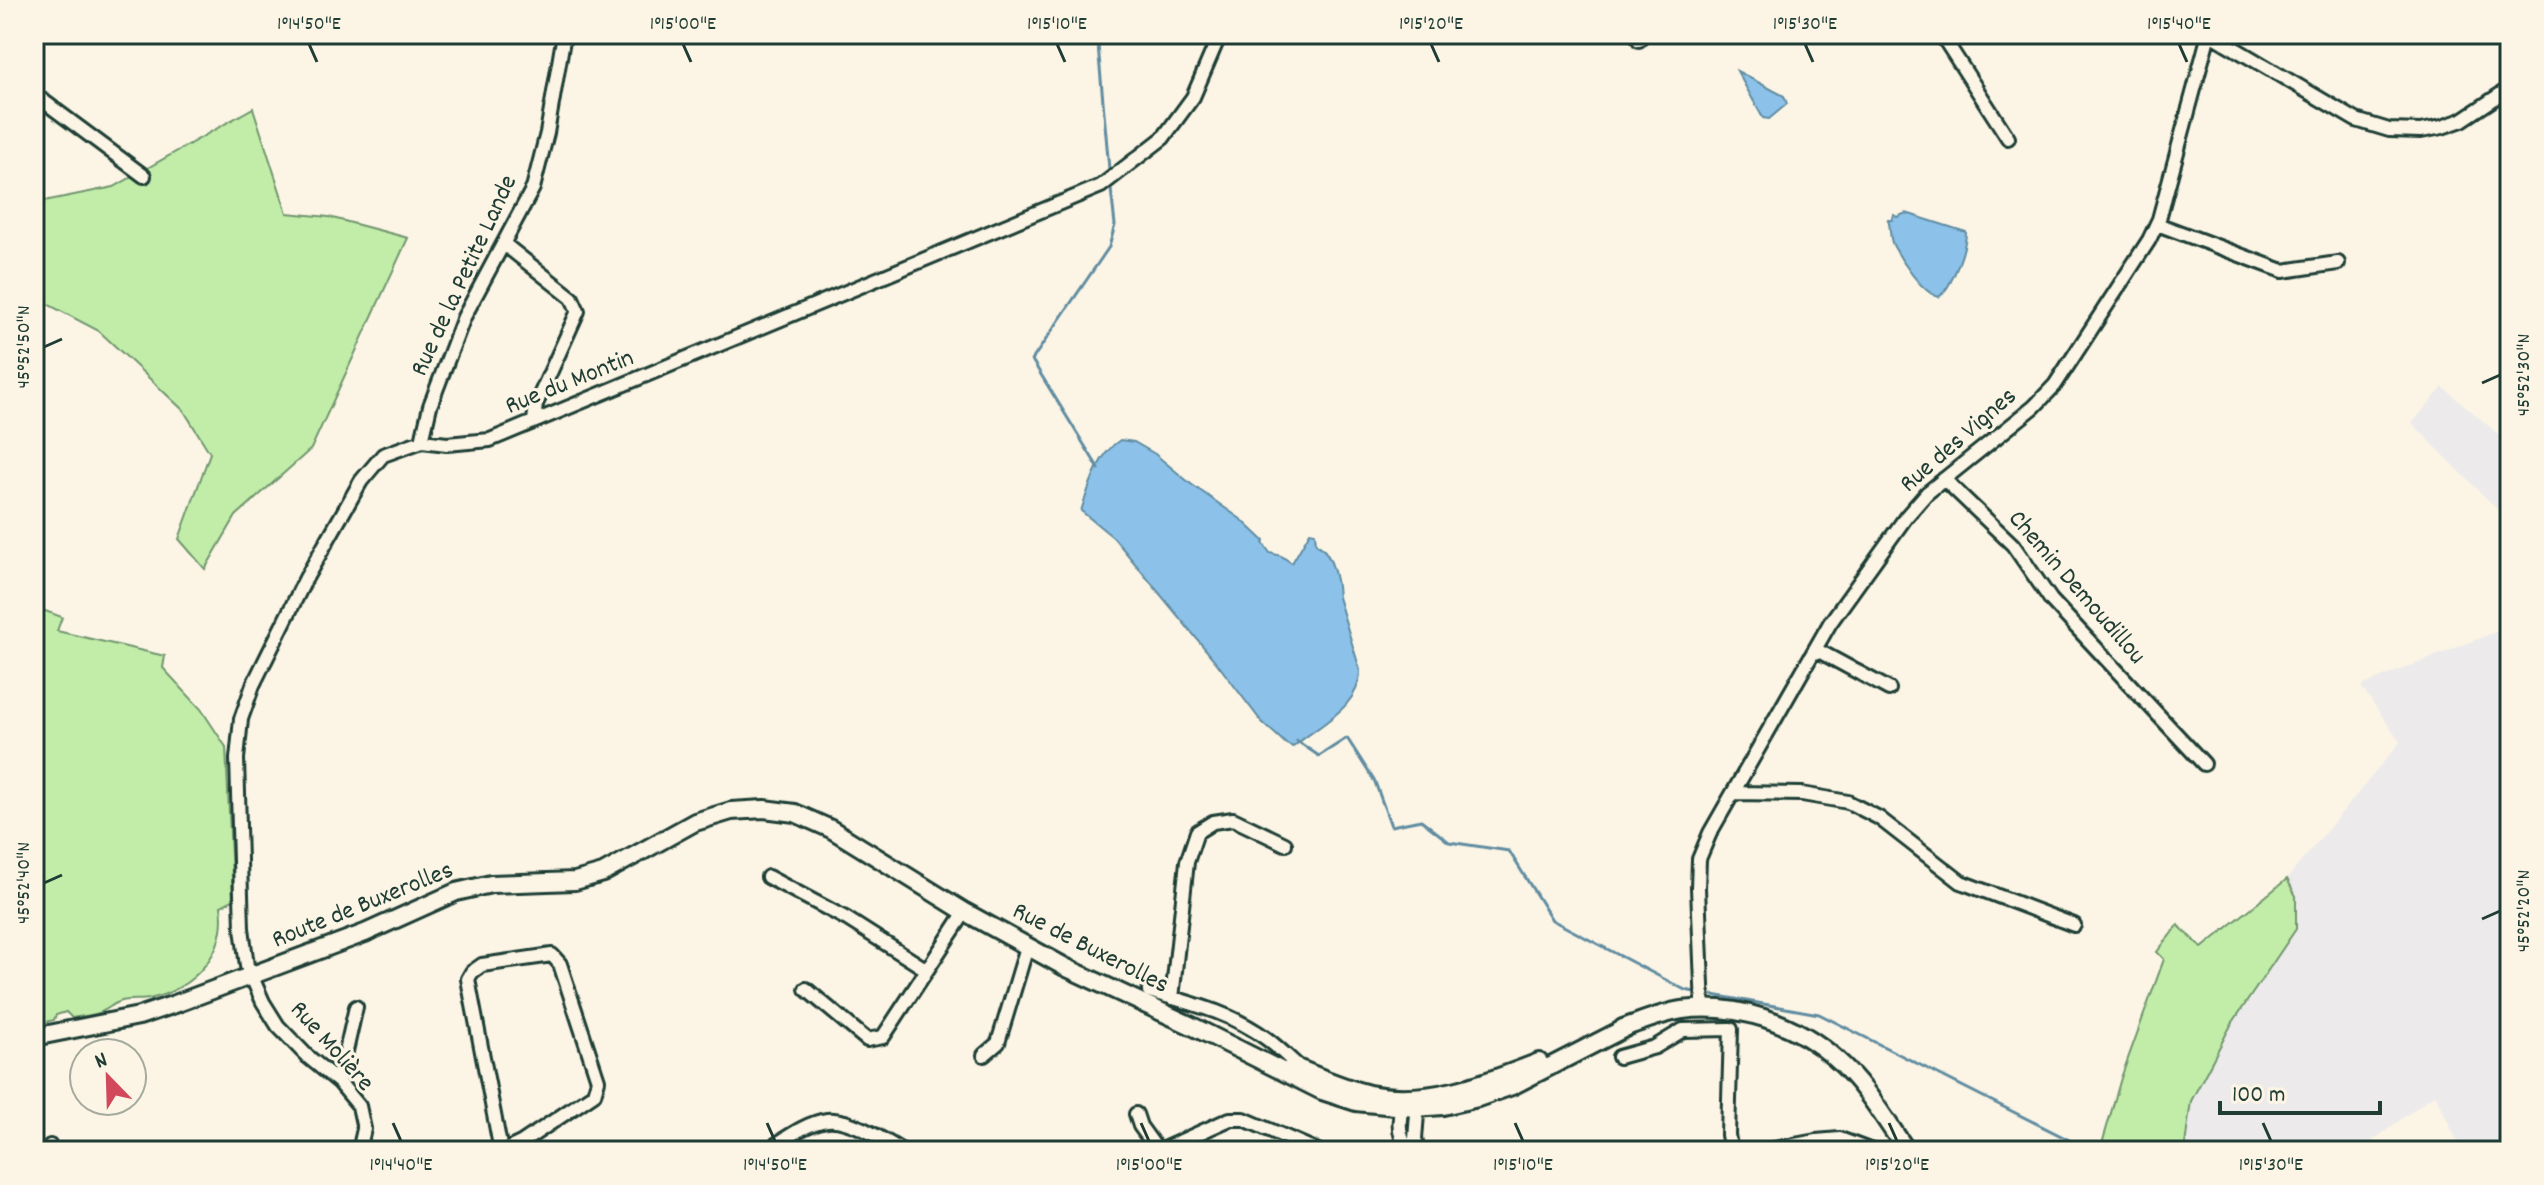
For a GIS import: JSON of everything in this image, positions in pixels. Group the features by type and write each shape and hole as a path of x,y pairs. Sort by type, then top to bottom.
{"street":[{"name":"Rue de la Petite Lande","path":"422,441 430,406 464,317 533,188 547,133 564,34"},
{"name":"Rue du Montin","path":"250,976 242,928 237,759 245,705 306,578 361,481 383,455 422,441 447,444 490,440 1101,186 1163,138 1193,97 1220,34"},
{"path":"1941,34 2008,138"},
{"path":"2209,34 2356,120 2389,130 2421,131 2442,127 2462,120 2510,88"},
{"name":"Rue des Vignes","path":"1703,1009 1699,859 1710,833 1830,623 1906,517 1927,493 2034,407 2055,385 2149,240 2157,224 2209,34"},
{"path":"34,94 144,176"},
{"path":"2157,224 2283,271 2338,263"},
{"path":"504,244 572,298 578,311 536,404 534,421"},
{"name":"Chemin Demoudillou","path":"1944,479 2013,545 2051,600 2204,764"},
{"path":"1815,649 1889,689"},
{"path":"1734,793 1802,794 1848,802 1879,818 1961,882 2074,925"},
{"name":"Route de Buxerolles","path":"34,1037 139,1016 365,933 456,892 491,884 575,881 603,873 695,822 731,811 764,809 795,813 831,829 965,912"},
{"path":"1172,998 1187,862 1197,832 1213,822 1233,819 1285,844"},
{"path":"768,877 847,919 927,970"},
{"path":"806,989 867,1040 883,1037 965,912"},
{"name":"Rue de Buxerolles","path":"965,912 1065,967 1322,1091 1356,1102 1443,1106 1466,1101 1512,1086 1631,1025 1660,1015 1703,1009 1733,1011 1763,1018 1786,1025 1837,1059 1858,1082 1907,1151"},
{"path":"984,1055 998,1043 1027,947"},
{"path":"552,955 560,964 598,1080 594,1094 521,1143 502,1151 468,979 482,965 552,955"},
{"name":"Rue Molière","path":"250,976 278,1026 307,1056 339,1082 359,1106 364,1129 359,1151"},
{"path":"1149,991 1235,1019 1268,1040 1301,1069"},
{"path":"339,1082 356,1007"},
{"path":"1194,1027 1205,1007"},
{"name":"Rue de Buxerolles","path":"1194,1027 1301,1069 1408,1104"},
{"path":"1619,1057 1655,1047 1683,1030 1731,1029 1728,1135 1731,1151"},
{"path":"1407,1150 1398,1119 1408,1104"},
{"path":"1136,1114 1140,1126 1159,1151 1230,1119 1244,1119 1318,1151"},
{"path":"766,1151 817,1123 837,1120 902,1151"},
{"path":"1763,1151 1840,1139 1872,1151"}],"shaded area":[{"path":"2443,387 2510,444 2510,544 2497,509 2412,423"},
{"path":"2510,626 2510,1151 2462,1151 2435,1094 2359,1151 2192,1151 2185,1145 2191,1101 2296,896 2287,879 2400,742 2361,686"}],"green space":[{"path":"253,108 287,213 329,217 408,238 311,449 236,516 205,569 179,539 210,453 184,411 99,331 34,297 34,203 114,187"},
{"path":"34,607 62,617 57,631 165,656 163,668 201,709 226,747 233,900 221,906 222,923 213,953 193,978 180,987 149,999 123,1001 96,1014 72,1018 66,1012 56,1015 54,1020 34,1025"},
{"path":"2287,879 2296,896 2296,929 2231,1025 2191,1101 2185,1145 2181,1151 2100,1151 2121,1078 2164,959 2157,952 2178,925 2202,948"}],"water":[{"path":"1737,71 1784,96 1787,104 1769,119 1763,118"},
{"path":"1906,213 1966,232 1957,267 1949,285 1939,297 1919,283 1892,242 1888,220 1892,220 1894,215 1897,217"},
{"path":"1120,440 1134,442 1155,454 1242,520 1264,541 1270,553 1292,563 1310,532 1315,533 1316,544 1326,553 1333,567 1338,597 1360,670 1358,683 1346,705 1293,747 1261,721 1114,538 1081,511 1100,462"}],"waterway":[{"path":"1097,34 1109,169"},
{"path":"1099,469 1032,360 1109,247 1115,225 1111,189"},
{"path":"1297,741 1319,756 1347,738 1375,782 1391,826 1421,820 1449,842 1509,851 1552,920 1685,990 1695,992"},
{"path":"1713,995 1819,1014 2091,1151"}],"railway":[{"path":"2502,34 2510,44"}]}
